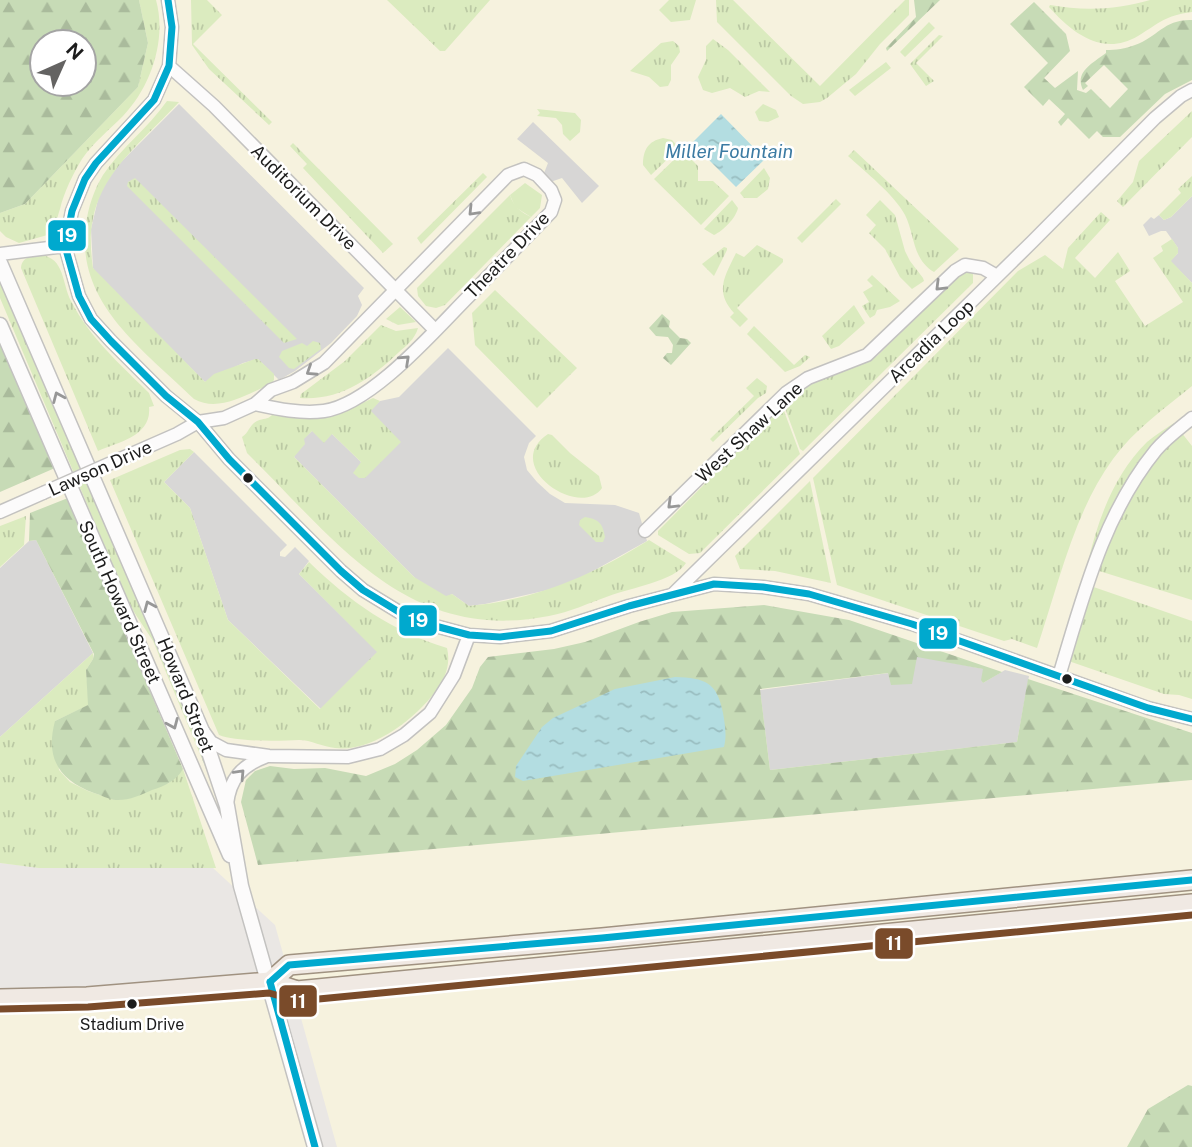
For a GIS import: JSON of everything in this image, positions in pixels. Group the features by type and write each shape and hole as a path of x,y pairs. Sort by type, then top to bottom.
{"main road":[{"path":"270,982 289,965 1192,880"},
{"path":"0,999 87,997 270,982 298,991 1192,904"}],"street":[{"path":"168,0 172,27 169,66 154,100 96,163 85,179 72,211 65,246 79,296 91,319 166,396 198,422 229,459 363,590 414,618 444,629 469,635 500,637 551,631 629,606 714,584 763,587 809,594 912,624 1148,708 1192,719"},
{"name":"Auditorium Drive","path":"169,66 214,106 435,330"},
{"name":"Arcadia Loop","path":"673,595 1155,118 1192,90"},
{"name":"Theatre Drive","path":"198,422 224,418 255,404 271,390 293,382 324,363 508,175 524,169 530,170 551,190 555,200 551,212 435,330 373,388 326,411 288,411 255,404"},
{"path":"0,254 65,246"},
{"name":"Howard Street","path":"0,263 202,731 227,806 240,878 315,1147"},
{"name":"West Shaw Lane","path":"645,531 798,384 831,367 867,355 955,271 965,265 983,268 998,276"},
{"name":"South Howard Street","path":"0,325 240,878"},
{"path":"1059,676 1106,533 1134,480 1158,447 1192,418"},
{"name":"Lawson Drive","path":"0,512 177,434 198,422"},
{"path":"202,731 211,742 226,750 269,756 348,757 380,749 404,735 430,713 454,675 469,635"},
{"path":"227,806 229,792 237,774 255,761 269,756"}],"shaded area":[{"path":"0,0 1192,0 1192,1147 337,1147 275,925 213,868 41,868 0,863"},
{"path":"179,104 364,288 358,296 362,305 357,316 331,343 279,380 258,359 243,363 205,382 93,268 91,229 99,195 114,169"},
{"path":"1192,196 1192,283 1170,261 1178,253 1178,248 1166,231 1149,236 1143,225 1151,217 1154,219 1159,215 1164,220 1171,217"},
{"path":"448,348 536,436 529,443 524,457 527,470 537,482 565,503 615,505 639,513 647,541 577,580 548,590 469,606 452,594 439,602 294,457 303,439 312,431 332,434 361,462 359,478 370,410 380,401 399,397"},
{"path":"194,452 287,545 280,552 280,556 285,557 295,547 309,561 299,574 378,652 321,709 228,620 190,508 164,482"},
{"path":"36,540 93,653 0,737 0,568 29,541"},
{"path":"917,656 984,669 983,683 1005,670 1029,676 1017,742 770,770 760,690 889,673"},
{"path":"270,982 315,1147 0,1147 0,999"}],"green space":[{"path":"0,0 139,0 148,43 138,87 25,204 0,213"},
{"path":"139,0 156,0 159,15 158,46 142,91 123,116 82,159 66,190 51,234 19,243 6,237 0,231 0,213 25,204 138,87 148,43"},
{"path":"191,0 207,0 222,15 193,44 272,122 269,125 209,69 192,45"},
{"path":"387,0 490,0 445,51 440,51"},
{"path":"669,0 696,0 690,20 671,22 659,10"},
{"path":"716,0 733,0 820,86 905,0 909,0 909,15 880,44 856,74 820,102 803,104 791,96 717,22"},
{"path":"914,0 940,0 887,51 886,48 916,17"},
{"path":"1150,0 1192,0 1192,12 1169,18 1138,36 1113,44 1101,43 1078,33 1049,7 1100,8"},
{"path":"1034,2 1066,34 1070,51 1044,78 1055,88 1078,71 1077,90 1086,93 1091,89 1110,108 1128,89 1104,65 1085,83 1088,86 1083,90 1081,78 1086,68 1106,53 1106,50 1143,42 1168,25 1182,20 1192,20 1192,80 1165,94 1120,137 1103,137 1097,131 1089,139 1068,118 1061,126 1058,122 1065,114 1049,99 1043,106 1024,87 1048,63 1010,24"},
{"path":"929,22 935,28 905,57 900,52"},
{"path":"939,35 943,36 916,63 934,81 926,86 910,64"},
{"path":"713,39 728,50 770,92 759,91 745,97 730,88 712,93 703,90 698,77 706,60 706,46"},
{"path":"673,41 679,46 680,52 671,65 671,80 668,86 660,87 649,77 630,71 661,43"},
{"path":"886,62 891,68 855,96 849,90"},
{"path":"167,101 179,102 126,157 101,194 94,215 91,240 93,268 205,382 214,374 255,359 274,374 271,384 223,403 204,403 194,399 135,343 102,301 91,278 85,253 88,212 100,181 110,165"},
{"path":"763,104 776,110 779,117 768,122 759,121 755,112"},
{"path":"537,109 575,113 581,120 580,132 570,141 563,134 562,125 556,118 537,116 540,113"},
{"path":"1192,111 1192,137 1123,207 1117,201 1133,182 1139,161"},
{"path":"663,138 672,140 679,148 651,175 643,165 645,151 654,141"},
{"path":"293,143 393,244 383,253 303,168 307,164 290,146"},
{"path":"854,150 959,249 934,272 918,254 900,207 887,191 848,156"},
{"path":"683,151 698,166 698,181 713,181 729,196 701,225 654,179"},
{"path":"764,168 770,178 768,189 757,198 744,198 740,193"},
{"path":"483,173 487,177 421,244 417,238"},
{"path":"1192,176 1192,196 1171,217 1164,220 1159,215 1181,193 1178,189"},
{"path":"135,178 297,339 284,343 127,186 128,182"},
{"path":"525,183 542,195 540,208 531,217 515,207 510,195"},
{"path":"510,195 518,209 531,217 445,305 436,308 426,306 418,296 417,288"},
{"path":"836,199 841,204 802,243 797,238"},
{"path":"732,200 738,208 729,224 714,235 704,229"},
{"path":"880,200 895,215 905,251 923,278 924,281 912,289 900,277 885,249 869,233 876,225 866,215"},
{"path":"1101,212 1110,220 1075,258 1095,278 1118,252 1130,271 1115,281 1145,326 1183,302 1153,258 1163,251 1161,246 1172,239 1178,248 1178,253 1171,261 1192,283 1192,386 1130,439 1099,480 1068,550 1037,648 1012,639 1004,641 837,585 813,478 1018,271 1045,255 1063,269 1068,248"},
{"path":"757,245 783,259 783,262 737,308 748,319 740,327 730,317 734,313 724,298 723,283 736,253 744,257"},
{"path":"724,247 727,250 714,276 702,264"},
{"path":"41,255 49,257 59,266 71,301 87,327 149,393 154,406 149,407 149,417 140,431 124,441 98,451 21,268 25,259"},
{"path":"965,270 973,274 973,283 803,451 800,449 785,408 791,402 789,399 809,385 877,356"},
{"path":"872,275 900,301 877,310 870,318 862,306 869,302 863,292 873,286 867,280"},
{"path":"0,276 186,712 207,771 153,641 125,594 0,298"},
{"path":"495,290 577,368 537,408 475,345 472,313"},
{"path":"854,305 865,323 839,346 831,349 822,336"},
{"path":"400,307 416,322 398,325 386,319"},
{"path":"662,314 670,321 669,327 680,338 691,343 671,365 663,358 667,353 672,353 673,345 668,337 656,336 649,328"},
{"path":"381,325 396,331 418,328 407,345 365,379 328,396 300,398 301,394 345,361"},
{"path":"754,326 794,365 805,355 810,357 800,366 785,372 747,334"},
{"path":"0,340 55,468 0,492"},
{"path":"313,341 320,343 321,349 294,369 289,368 279,357 282,351 302,343 307,346"},
{"path":"757,378 767,386 766,393 713,442 710,439 754,396 746,388"},
{"path":"373,398 380,401 371,411 401,442 365,478 359,478 353,473 361,462 332,434 324,443 312,431 294,457 414,577 446,596 452,594 469,606 541,592 606,565 649,540 686,563 672,575 662,579 549,616 499,621 454,615 415,600 378,578 344,550 247,453 242,437 254,423 272,415 336,413"},
{"path":"780,408 784,411 800,454 700,553 689,554 658,535 658,531"},
{"path":"1174,423 1192,446 1192,600 1096,570 1088,562 1097,529 1117,482 1147,442"},
{"path":"548,434 599,476 602,488 591,496 578,498 549,485 538,474 533,460 536,447"},
{"path":"190,449 194,452 164,482 190,508 228,620 320,709 377,652 299,574 309,562 340,590 373,614 408,633 447,648 448,666 442,682 404,723 377,740 349,748 330,747 304,740 247,740 219,735 110,480 180,450"},
{"path":"810,481 831,583 775,571 740,569 735,556"},
{"path":"68,498 183,769 166,785 125,800 112,799 82,788 64,774 54,757 52,734 55,721 88,705 86,670 94,654 36,540 29,541 30,513"},
{"path":"26,516 24,545 0,567 0,526"},
{"path":"585,517 594,519 601,525 605,537 603,542 596,542 579,525 580,520"},
{"path":"1082,583 1192,621 1192,699 1164,694 1057,657"},
{"path":"764,605 849,620 1002,672 983,683 983,669 917,657 912,684 891,685 888,673 760,689 770,770 1017,742 1028,679 1192,733 1192,780 258,865 241,802 246,780 255,771 270,766 294,769 325,768 366,776 395,764 417,750 446,725 472,688 480,667 488,657 554,649 585,642 672,612"},
{"path":"93,653 93,659 86,670 89,705 55,721 59,770 70,782 115,800 129,798 169,783 183,769 216,868 39,868 0,863 0,737"},
{"path":"1188,1085 1192,1086 1192,1147 1127,1147 1148,1109"}],"water":[{"name":"Miller Fountain","path":"721,114 765,159 736,187 692,143"},
{"path":"675,677 702,681 713,688 723,713 726,734 724,747 523,781 515,777 516,766 542,727 553,718 615,689"}],"pier":[{"path":"533,122 599,186 582,203 562,178 539,186 548,163 517,139"}],"transit line":[{"name":"19","path":"168,0 172,27 169,66 154,100 96,163 85,179 72,211 65,246 79,296 91,319 111,341 166,396 198,422 229,459 363,590 399,612 424,623 469,635 500,637 551,631 629,606 714,584 763,587 809,594 912,624 1148,708 1192,719"},
{"name":"19","path":"270,982 289,965 602,938 1192,880"},
{"name":"11","path":"0,1009 88,1007 269,993 298,1001 1192,915"},
{"name":"19","path":"270,982 315,1147"}],"place":[{"name":"Stadium Drive","path":"132,1004"}]}
